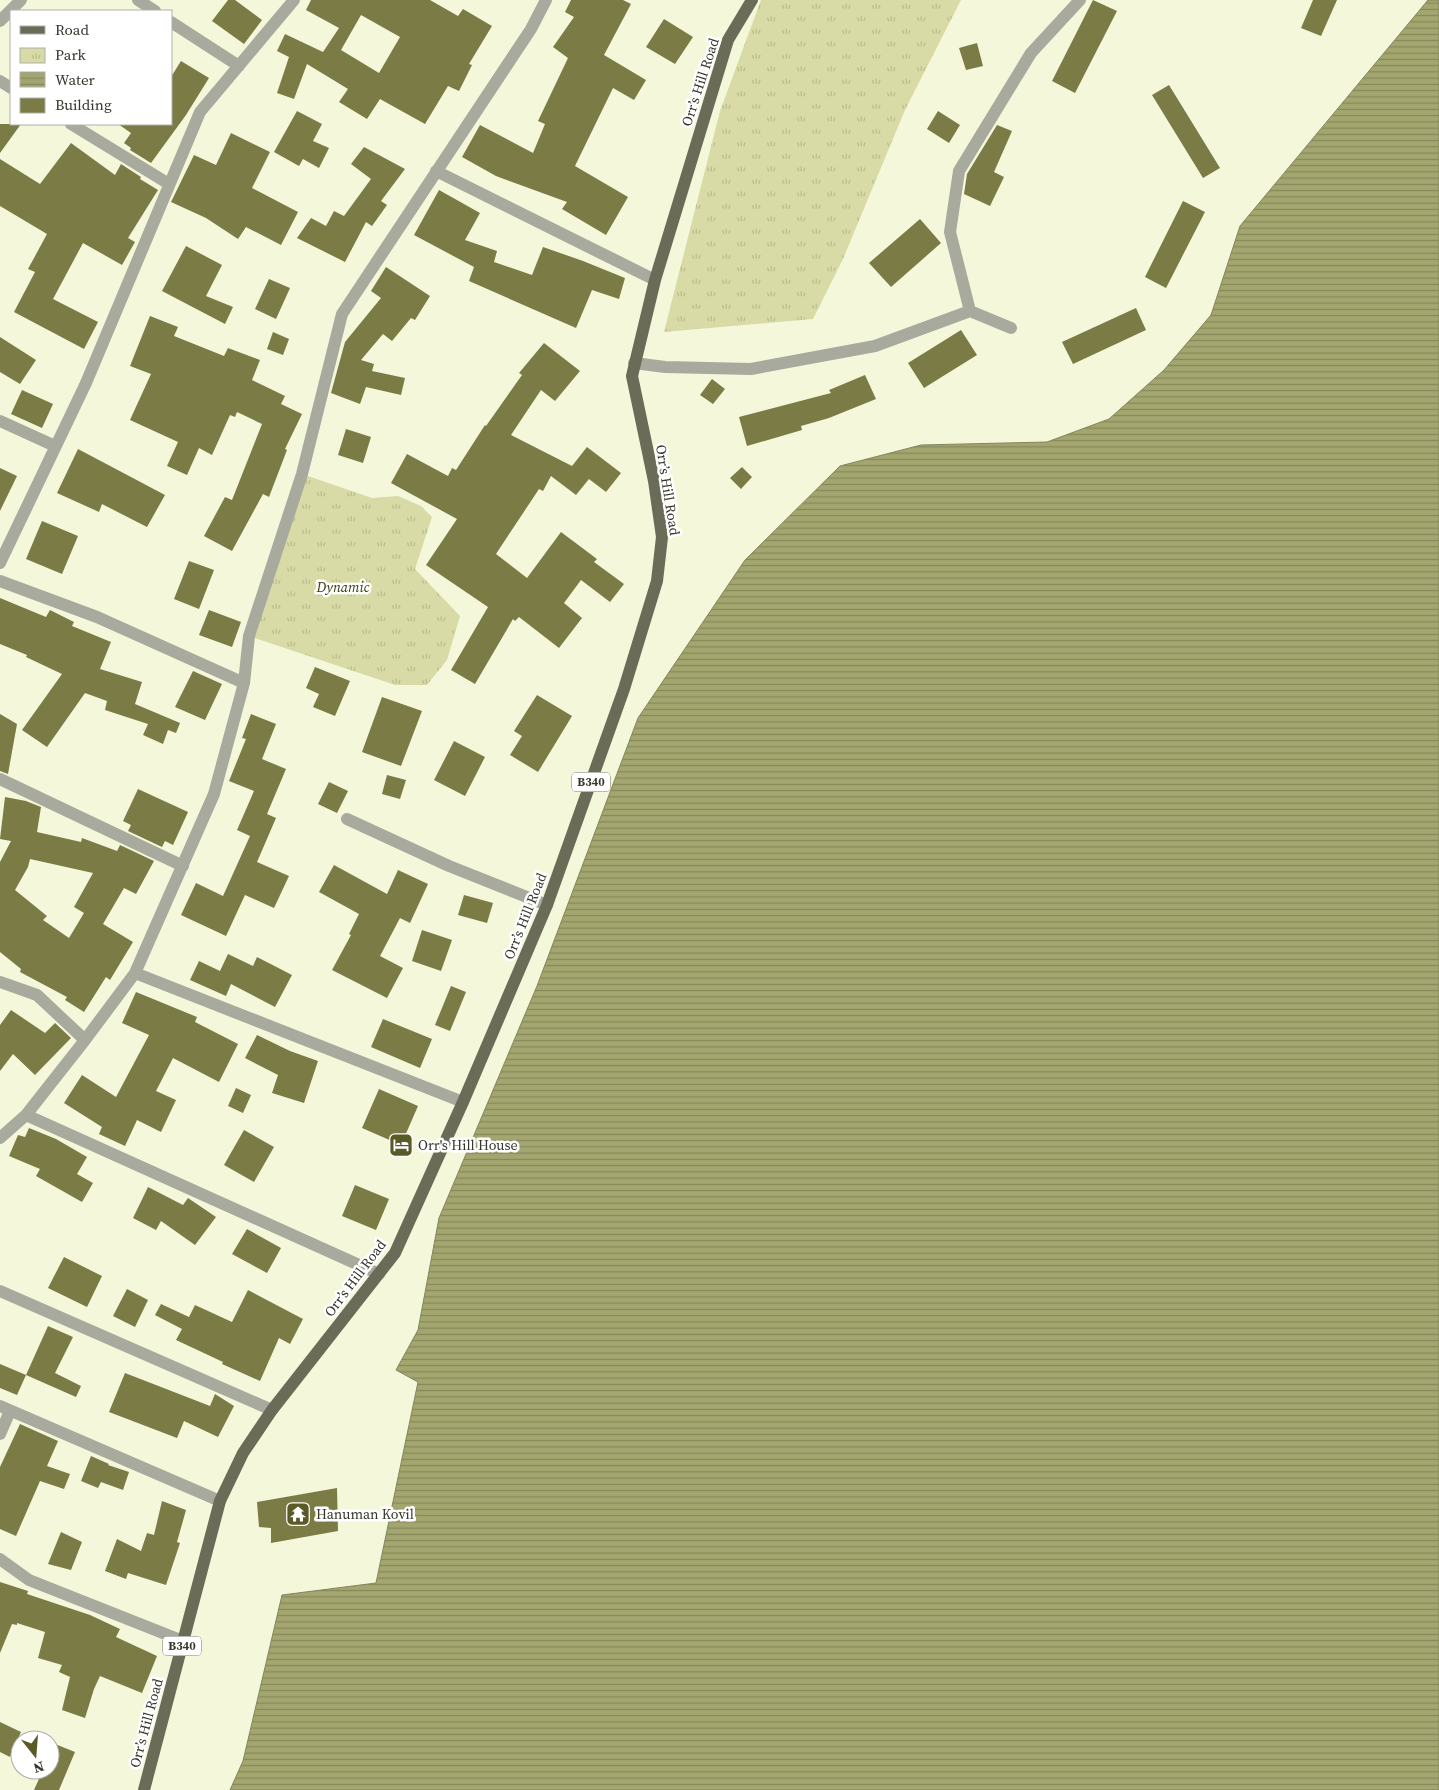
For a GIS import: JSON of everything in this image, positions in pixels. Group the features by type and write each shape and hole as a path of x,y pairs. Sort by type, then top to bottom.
{"main road":[{"name":"Orr’s Hill Road","path":"144,1790 220,1501 243,1453 272,1410 395,1253 463,1102 547,905 624,689 657,581 662,537 654,481 632,376 634,363 655,280 728,40 752,0"}],"street":[{"path":"11,10 21,0"},
{"path":"138,0 153,10"},
{"path":"0,563 86,383 200,112 294,0"},
{"path":"0,1138 26,1115 135,973 214,794 244,683 249,636 302,474 342,314 531,29 546,0"},
{"path":"970,311 950,232 959,171 1031,53 1080,0"},
{"path":"0,21 10,11"},
{"path":"172,23 239,66"},
{"path":"73,125 169,184"},
{"path":"436,171 655,280"},
{"path":"634,363 665,367 752,368 875,346 970,311 1011,328"},
{"path":"0,421 56,446"},
{"path":"0,581 97,617 244,683"},
{"path":"0,779 183,866"},
{"path":"348,818 449,866 547,905"},
{"path":"135,973 463,1102"},
{"path":"0,982 37,995 85,1040"},
{"path":"26,1115 379,1274"},
{"path":"0,1291 272,1410"},
{"path":"0,1434 5,1408 220,1501"},
{"path":"0,1559 29,1580 184,1641"}],"green space":[{"path":"761,0 961,0 905,110 843,259 813,319 664,332 720,111"},
{"name":"Dynamic","path":"302,474 372,498 398,496 421,506 432,517 415,569 460,616 447,660 427,685 395,685 249,636"}],"water":[{"path":"1428,0 1439,0 1439,1790 230,1790 243,1761 282,1595 376,1583 418,1382 396,1370 418,1330 439,1218 537,986 638,718 745,560 840,466 921,445 1047,442 1109,419 1164,370 1211,315 1240,226"}],"building":[{"path":"228,0 235,0 262,20 244,44 212,21"},
{"path":"311,0 430,0 458,16 463,9 492,26 469,64 472,65 459,91 448,86 425,124 380,99 367,119 339,102 348,89 307,64 294,99 277,93 289,57 277,51 285,34 323,52 339,28 306,10","holes":["361,15 400,37 379,73 341,50"]},
{"path":"571,0 623,0 631,4 604,55 646,80 634,100 613,88 575,166 628,197 606,235 562,209 567,202 496,176 462,157 480,125 533,153 545,124 538,121 568,58 553,47 574,17 565,12"},
{"path":"1093,0 1117,11 1075,93 1052,81"},
{"path":"1313,0 1337,0 1321,36 1301,28"},
{"path":"664,19 693,37 675,64 646,47"},
{"path":"977,43 983,66 966,70 959,48"},
{"path":"181,61 209,78 186,115 151,163 130,150 131,148 124,143 131,133 119,125 172,125 172,75"},
{"path":"1169,85 1220,168 1203,178 1152,95"},
{"path":"297,111 322,124 313,141 329,148 319,168 303,159 299,166 274,152"},
{"path":"938,111 960,125 949,143 927,129"},
{"path":"0,124 20,125 0,153"},
{"path":"997,125 1012,131 994,172 1004,177 990,206 964,194 967,174"},
{"path":"231,133 270,152 252,188 298,212 281,245 246,227 238,239 206,218 171,202 194,155 216,165"},
{"path":"71,143 115,175 121,164 158,190 128,238 135,242 122,265 83,243 53,299 98,322 84,349 14,312 35,272 28,269 47,234 0,206 0,159 40,184"},
{"path":"364,147 405,169 381,201 387,205 372,226 366,222 345,262 297,238 311,218 326,226 334,211 344,216 371,179 351,164"},
{"path":"439,190 480,213 465,240 497,251 494,262 532,275 543,247 625,278 619,299 592,290 576,328 469,281 474,267 414,235"},
{"path":"1183,201 1205,212 1166,288 1145,277"},
{"path":"920,219 941,243 891,287 869,263"},
{"path":"186,246 222,265 206,296 233,307 225,324 162,291"},
{"path":"386,267 430,296 415,320 411,318 392,341 383,334 361,360 374,364 372,371 405,378 401,395 366,387 360,404 331,393 345,342 381,298 371,291"},
{"path":"269,279 290,288 276,319 255,309"},
{"path":"1136,308 1146,330 1073,364 1062,342"},
{"path":"150,316 178,327 174,336 224,356 228,348 260,360 252,380 285,396 281,404 302,414 285,449 287,450 269,497 263,494 232,551 204,536 225,497 232,500 262,424 237,412 235,417 230,415 212,455 199,448 187,475 167,466 178,442 130,420 151,374 130,366"},
{"path":"961,330 977,355 924,388 908,363"},
{"path":"273,332 289,339 283,355 267,349"},
{"path":"0,337 36,360 20,384 0,372"},
{"path":"544,343 580,371 555,401 541,390 511,435 572,466 587,447 621,473 606,492 589,479 576,495 551,476 543,491 539,489 496,554 527,578 561,532 597,559 594,562 624,584 610,602 581,580 564,603 582,618 559,648 519,617 515,621 513,619 475,684 451,670 488,607 426,565 457,519 391,483 407,454 448,476 452,468 456,470 485,425 522,375 519,373"},
{"path":"865,375 876,399 829,418 801,426 802,430 747,446 739,417 831,393 829,390"},
{"path":"712,379 725,389 713,404 700,395"},
{"path":"22,390 53,404 42,428 11,414"},
{"path":"346,429 371,437 363,463 338,455"},
{"path":"78,449 165,495 147,527 102,504 99,512 57,493"},
{"path":"742,467 752,477 741,489 730,478"},
{"path":"0,468 17,476 0,511"},
{"path":"42,521 78,536 62,574 26,559"},
{"path":"189,561 214,570 199,609 174,599"},
{"path":"0,598 46,617 50,610 74,622 72,626 111,642 100,669 142,682 135,704 180,723 176,733 168,730 163,744 143,735 148,724 105,710 107,701 85,693 47,747 22,730 62,674 26,657 27,655 0,644"},
{"path":"209,610 241,622 232,647 199,635"},
{"path":"315,667 350,681 335,716 313,707 319,694 306,688"},
{"path":"193,671 222,684 205,720 175,707"},
{"path":"537,695 572,716 538,772 510,755 522,736 514,731"},
{"path":"382,697 422,711 401,766 362,752"},
{"path":"0,714 17,724 8,774 0,771"},
{"path":"251,714 276,724 262,759 286,769 267,814 276,818 257,862 289,876 274,908 245,895 226,936 181,915 196,883 223,896 250,836 237,830 254,791 229,781 246,739 242,738"},
{"path":"454,741 485,757 465,796 434,780"},
{"path":"387,775 406,780 400,799 382,794"},
{"path":"329,782 348,791 337,813 318,804"},
{"path":"138,789 188,812 173,845 165,841 162,847 128,831 131,825 123,821"},
{"path":"5,797 26,801 41,807 37,832 81,842 82,838 117,851 120,845 154,861 136,894 124,888 103,924 133,942 110,980 106,977 84,1012 65,1000 67,997 20,972 21,969 0,952 0,862 11,841 0,839","holes":["30,859 93,873 74,907 84,913 69,938 43,920 47,916 15,890 28,867"]},
{"path":"334,865 387,894 398,870 428,884 410,923 400,918 380,956 403,968 387,998 332,970 351,935 349,934 359,914 319,892"},
{"path":"464,895 493,903 487,923 458,915"},
{"path":"422,930 452,940 441,971 412,961"},
{"path":"228,954 253,966 257,957 292,975 275,1007 231,984 226,996 190,980 199,961 220,971"},
{"path":"451,986 466,992 450,1031 435,1025"},
{"path":"136,992 197,1017 195,1022 238,1044 219,1082 173,1058 156,1091 176,1100 161,1132 137,1120 125,1146 99,1134 102,1127 64,1103 82,1075 116,1097 149,1035 122,1023"},
{"path":"11,1010 45,1033 55,1023 71,1038 35,1075 13,1054 0,1071 0,1025"},
{"path":"383,1019 432,1039 420,1068 371,1047"},
{"path":"257,1035 290,1051 318,1061 304,1103 272,1093 278,1075 245,1058"},
{"path":"236,1088 251,1095 243,1113 228,1106"},
{"path":"379,1089 418,1106 401,1145 362,1128"},
{"path":"29,1128 56,1139 87,1157 77,1174 93,1183 82,1202 36,1176 40,1169 9,1156 18,1135 25,1137"},
{"path":"244,1130 274,1147 254,1182 224,1165"},
{"path":"355,1185 389,1199 376,1230 342,1216"},
{"path":"148,1187 183,1205 188,1198 216,1217 195,1245 161,1221 156,1230 133,1218"},
{"path":"247,1229 281,1248 267,1273 232,1254"},
{"path":"64,1257 102,1276 87,1307 48,1288"},
{"path":"127,1289 148,1300 135,1327 113,1316"},
{"path":"248,1290 303,1319 290,1344 279,1338 260,1381 176,1340 182,1329 155,1315 161,1304 189,1317 195,1305 232,1322"},
{"path":"48,1326 73,1337 55,1373 81,1386 76,1397 26,1375"},
{"path":"0,1364 26,1375 17,1395 0,1388"},
{"path":"125,1373 210,1406 215,1394 234,1406 218,1437 184,1421 177,1438 109,1412"},
{"path":"20,1424 58,1441 47,1466 70,1474 64,1489 40,1481 16,1536 0,1529 0,1467"},
{"path":"91,1456 108,1465 129,1472 123,1490 101,1482 98,1488 81,1481"},
{"name":"Hanuman Kovil","path":"337,1488 338,1531 271,1543 271,1528 259,1527 257,1502"},
{"path":"162,1501 186,1510 177,1542 180,1543 166,1585 128,1573 126,1579 105,1571 117,1539 141,1551 147,1533 154,1535"},
{"path":"61,1532 82,1542 71,1570 48,1564"},
{"path":"0,1582 28,1591 27,1594 90,1615 120,1629 116,1637 157,1656 142,1693 100,1676 85,1718 62,1710 70,1677 59,1672 62,1665 38,1658 45,1632 17,1623 17,1625 12,1624 0,1653"},
{"path":"0,1722 17,1730 10,1730 10,1757 0,1752"},
{"path":"60,1746 75,1752 59,1790 34,1790 38,1780 60,1780"}],"place":[{"name":"Orr's Hill House","path":"401,1145"},
{"name":"Hanuman Kovil","path":"298,1514"}]}
